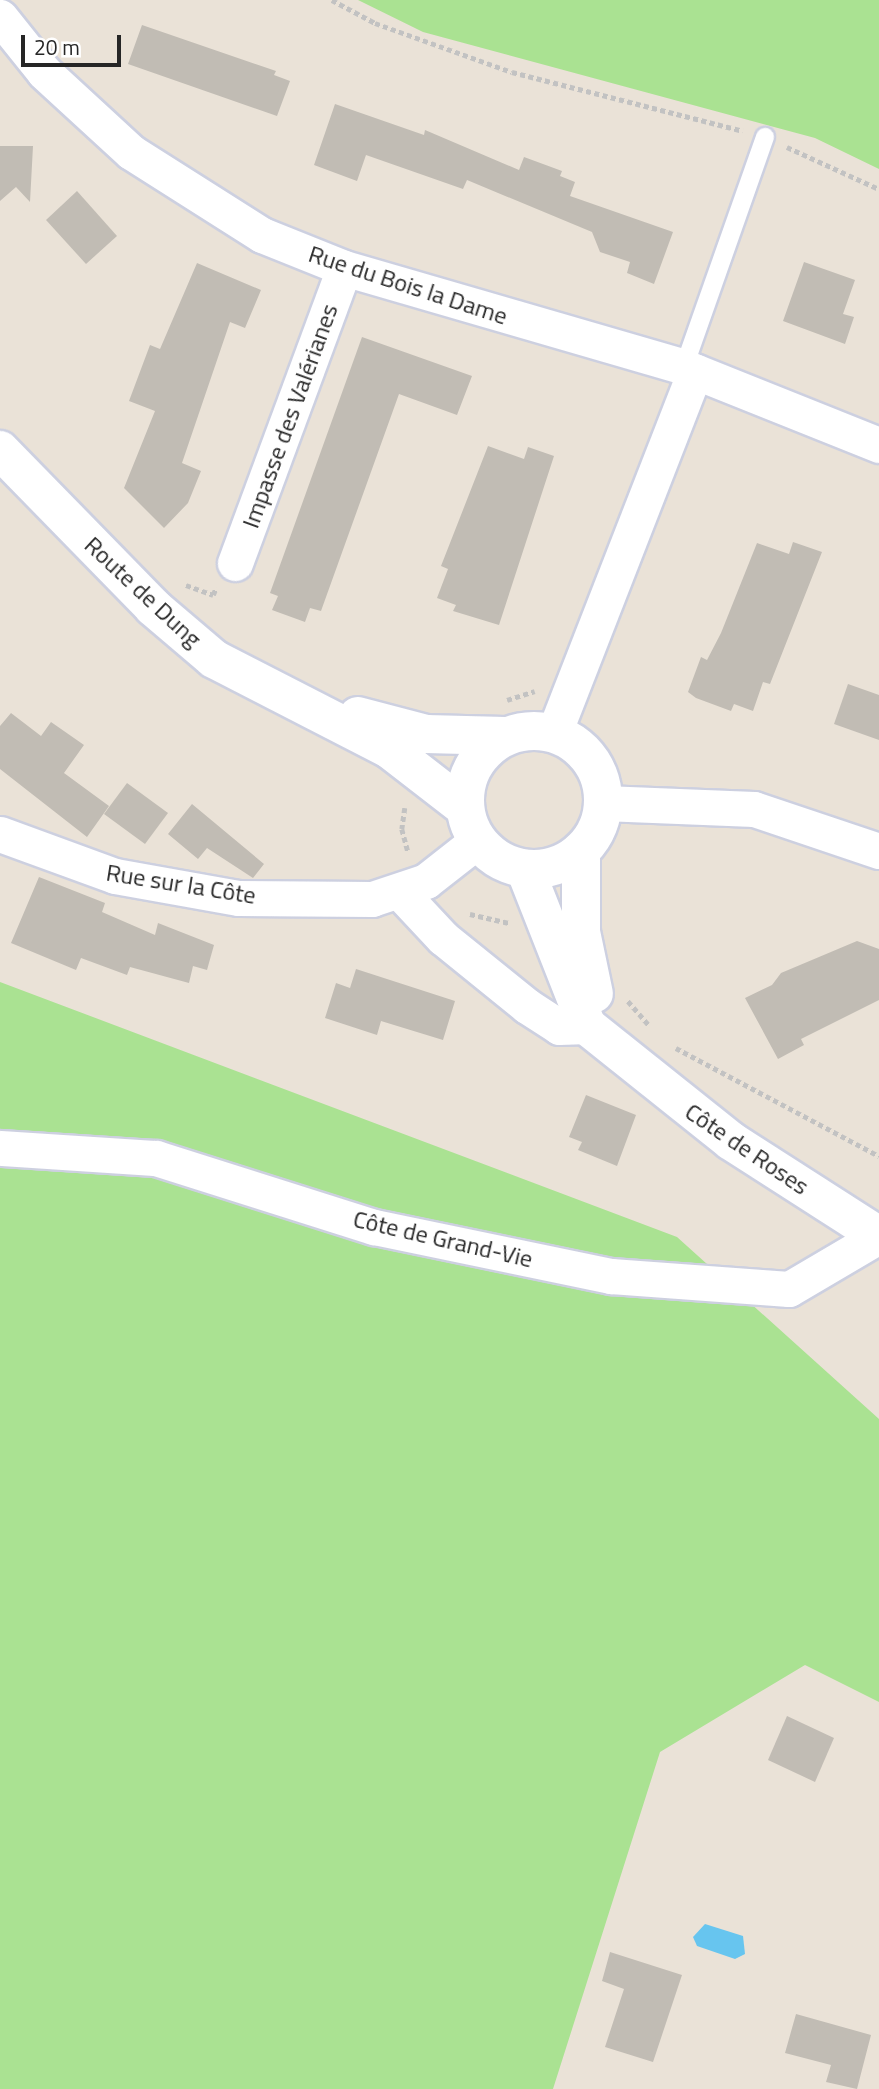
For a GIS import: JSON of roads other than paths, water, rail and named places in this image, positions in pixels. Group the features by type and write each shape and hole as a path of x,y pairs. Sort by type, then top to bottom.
{"street":[{"name":"Rue du Bois la Dame","path":"0,17 44,72 131,152 262,235 344,268 690,369 879,444"},
{"name":"Impasse des Valérianes","path":"235,564 344,268"},
{"path":"554,733 690,369"},
{"name":"Route de Dung","path":"0,450 153,607 214,659 309,703 389,749 471,825"},
{"name":"Route de Dung","path":"309,703 426,734 503,719"},
{"path":"503,719 528,731 554,733 580,748 597,773 603,803 597,829 581,851 555,867 525,869 498,860 471,825 467,779 503,719"},
{"path":"603,803 754,808 879,850"},
{"name":"Rue sur la Côte","path":"0,834 114,876 238,898 372,899 426,881 471,825"},
{"name":"Côte de Roses","path":"581,851 583,944 593,991 622,1053"},
{"path":"399,891 443,937 527,1006 559,1027 587,1026 525,869"},
{"name":"Côte de Roses","path":"587,1026 731,1141 879,1236"},
{"name":"Côte de Grand-Vie","path":"0,1149 156,1158 374,1227 611,1276 789,1289 879,1236"}],"lane":[{"path":"690,369 765,137"}],"water":[{"path":"705,1924 743,1936 745,1954 735,1959 697,1946 693,1937"}]}
